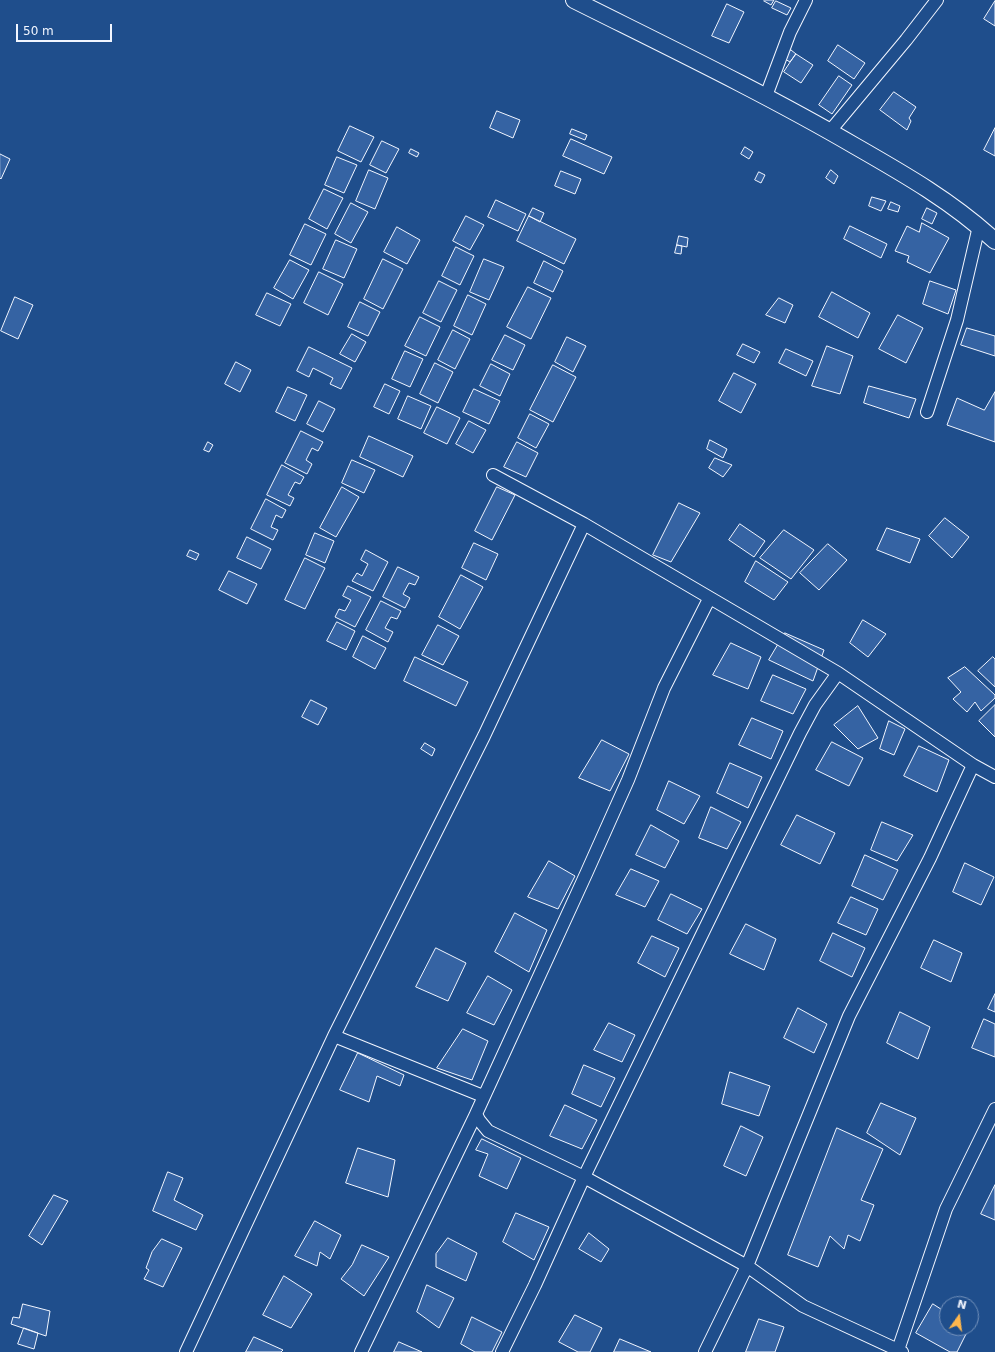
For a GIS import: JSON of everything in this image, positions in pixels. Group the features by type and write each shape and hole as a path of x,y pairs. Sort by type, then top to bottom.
{"street":[{"path":"574,0 766,96 830,131 922,184 979,226 995,241"},
{"path":"766,96 790,32 806,0"},
{"path":"830,131 906,40 937,0"},
{"path":"927,412 957,320 979,226"},
{"path":"493,475 584,524 709,599 838,673 973,765 995,777"},
{"path":"186,1352 334,1036 484,736 584,524"},
{"path":"361,1352 476,1114 628,780 664,688 709,599"},
{"path":"502,1352 535,1285 584,1177 800,734 815,705 838,673"},
{"path":"706,1352 746,1266 849,1016 930,858 973,765"},
{"path":"334,1036 483,1096"},
{"path":"476,1114 488,1131 584,1177 746,1266 803,1306 899,1351 946,1209 995,1109"}],"building":[{"path":"774,0 771,5 764,1"},
{"path":"776,1 791,8 787,15 772,8"},
{"path":"995,1 995,26 984,19"},
{"path":"727,4 744,12 729,43 712,36"},
{"path":"838,45 865,63 854,79 828,61"},
{"path":"791,50 796,54 790,62 785,59"},
{"path":"796,54 813,65 801,83 784,72"},
{"path":"839,76 852,85 832,114 819,105"},
{"path":"894,92 916,107 909,118 911,121 907,130 880,110"},
{"path":"497,111 520,120 513,138 490,128"},
{"path":"350,126 374,137 361,162 338,151"},
{"path":"995,128 995,156 984,150"},
{"path":"572,129 587,135 585,140 570,134"},
{"path":"571,139 612,157 604,174 563,156"},
{"path":"382,141 399,149 386,173 370,165"},
{"path":"745,147 753,152 749,159 741,154"},
{"path":"411,149 419,153 417,157 409,153"},
{"path":"0,154 10,159 1,179 0,178"},
{"path":"337,157 357,165 344,193 325,185"},
{"path":"369,170 388,178 375,209 356,201"},
{"path":"831,170 838,176 834,184 826,178"},
{"path":"561,171 581,179 575,194 555,186"},
{"path":"759,172 765,175 761,183 755,180"},
{"path":"324,189 343,198 327,229 309,219"},
{"path":"872,197 886,201 881,211 869,206"},
{"path":"496,200 526,214 518,231 488,217"},
{"path":"891,202 900,206 898,212 888,209"},
{"path":"351,203 368,212 351,243 335,234"},
{"path":"533,208 544,213 540,222 529,216"},
{"path":"927,208 937,213 932,224 922,219"},
{"path":"466,216 484,225 470,250 453,241"},
{"path":"529,216 576,239 564,264 517,241"},
{"path":"922,223 949,238 930,273 907,262 909,256 895,251 907,226 919,232"},
{"path":"305,224 326,234 311,265 290,255"},
{"path":"850,226 887,244 881,258 844,239"},
{"path":"397,227 420,240 407,264 384,252"},
{"path":"679,236 688,238 687,247 677,245"},
{"path":"336,240 357,249 344,278 323,269"},
{"path":"677,245 682,246 681,254 675,253"},
{"path":"456,247 474,256 460,285 442,276"},
{"path":"383,259 403,269 383,309 364,299"},
{"path":"484,259 504,267 489,300 470,292"},
{"path":"290,260 309,270 293,299 274,288"},
{"path":"544,261 563,271 553,292 534,283"},
{"path":"319,272 343,284 328,315 304,303"},
{"path":"439,281 457,290 441,322 423,313"},
{"path":"930,281 956,290 948,314 923,304"},
{"path":"528,287 551,298 531,339 507,327"},
{"path":"832,292 870,313 858,338 819,317"},
{"path":"267,293 291,304 280,326 256,315"},
{"path":"468,295 486,304 472,335 454,326"},
{"path":"15,297 33,305 18,339 1,331"},
{"path":"779,298 793,305 785,323 766,315"},
{"path":"360,302 380,312 368,336 348,327"},
{"path":"898,315 923,328 906,363 879,349"},
{"path":"420,317 440,327 426,356 405,346"},
{"path":"967,328 995,336 995,356 961,345"},
{"path":"453,330 470,339 455,369 438,360"},
{"path":"352,334 366,342 355,362 340,354"},
{"path":"505,335 525,345 513,370 492,360"},
{"path":"567,337 586,346 573,372 555,362"},
{"path":"743,344 760,352 754,363 737,355"},
{"path":"827,346 853,356 840,394 812,386"},
{"path":"309,347 352,368 341,389 330,384 333,378 313,368 309,377 297,371"},
{"path":"786,349 813,361 806,376 779,363"},
{"path":"405,351 423,359 410,387 392,379"},
{"path":"236,362 251,370 240,392 225,384"},
{"path":"435,363 453,372 438,403 420,394"},
{"path":"491,364 510,374 500,396 480,386"},
{"path":"553,365 576,377 553,422 530,410"},
{"path":"734,373 756,384 741,413 719,401"},
{"path":"385,384 400,391 389,414 374,407"},
{"path":"869,386 916,399 909,418 864,403"},
{"path":"288,387 307,395 295,421 276,412"},
{"path":"474,389 500,401 489,424 463,412"},
{"path":"995,392 995,442 947,425 957,398 984,410"},
{"path":"408,396 431,406 421,429 398,419"},
{"path":"319,401 335,409 323,432 307,424"},
{"path":"437,407 460,418 447,444 424,433"},
{"path":"530,414 549,424 536,448 518,438"},
{"path":"469,421 486,430 473,453 456,444"},
{"path":"301,431 323,442 318,451 312,448 306,460 312,464 307,474 285,463"},
{"path":"369,436 413,456 403,477 360,457"},
{"path":"710,440 727,449 723,458 707,449"},
{"path":"208,442 213,445 209,452 204,450"},
{"path":"517,442 538,453 526,477 504,467"},
{"path":"715,458 732,465 723,477 709,468"},
{"path":"352,460 375,470 364,493 342,483"},
{"path":"282,465 304,477 300,484 295,482 288,495 294,498 290,506 267,495"},
{"path":"342,487 359,497 336,537 320,528"},
{"path":"497,487 515,495 492,540 475,531"},
{"path":"266,499 286,510 282,518 276,515 271,527 278,530 273,540 251,529"},
{"path":"679,503 700,513 671,562 653,555"},
{"path":"945,518 969,537 952,558 929,536"},
{"path":"740,524 765,541 754,557 729,540"},
{"path":"887,528 920,539 910,563 877,550"},
{"path":"784,530 814,550 791,579 760,558"},
{"path":"315,533 334,541 325,563 306,555"},
{"path":"247,537 271,549 261,569 237,558"},
{"path":"474,543 498,554 486,580 462,568"},
{"path":"828,544 847,560 819,590 800,573"},
{"path":"190,550 199,554 196,560 187,556"},
{"path":"366,550 388,562 373,591 352,581 357,573 362,576 368,564 361,560"},
{"path":"305,558 325,568 305,609 285,600"},
{"path":"756,561 788,582 774,600 745,582"},
{"path":"398,567 419,577 415,585 409,583 403,594 410,598 405,608 383,597"},
{"path":"229,571 257,584 247,604 219,590"},
{"path":"461,575 483,587 460,629 439,617"},
{"path":"348,586 371,597 355,627 335,617 339,609 345,611 351,600 343,596"},
{"path":"381,601 401,611 397,619 391,617 385,628 393,632 388,642 366,630"},
{"path":"863,620 886,634 868,657 850,643"},
{"path":"337,622 355,631 346,650 327,641"},
{"path":"438,625 459,636 443,665 422,655"},
{"path":"785,633 824,650 813,681 769,660"},
{"path":"363,636 386,648 375,669 353,657"},
{"path":"731,643 761,657 748,689 713,675"},
{"path":"415,657 468,682 456,706 404,681"},
{"path":"993,657 995,659 995,687 978,671"},
{"path":"965,667 995,695 995,698 981,711 975,702 967,712 953,699 961,692 948,678"},
{"path":"773,675 806,689 793,714 761,701"},
{"path":"311,700 327,708 318,725 302,717"},
{"path":"995,705 995,737 979,721"},
{"path":"858,706 878,738 858,749 834,725"},
{"path":"752,718 783,731 771,759 739,745"},
{"path":"889,721 905,729 894,755 880,749"},
{"path":"602,740 629,754 610,791 579,778"},
{"path":"832,742 863,758 849,786 816,770"},
{"path":"425,743 435,749 432,756 421,749"},
{"path":"919,746 949,760 937,792 904,776"},
{"path":"730,763 762,777 748,808 717,793"},
{"path":"669,781 700,796 684,824 657,810"},
{"path":"711,807 741,822 727,849 699,838"},
{"path":"797,815 835,833 820,864 781,845"},
{"path":"882,822 913,835 897,861 871,850"},
{"path":"651,825 679,841 665,868 636,855"},
{"path":"865,855 898,870 883,900 852,886"},
{"path":"549,861 575,876 558,909 528,897"},
{"path":"965,863 994,877 981,905 953,892"},
{"path":"631,869 659,881 645,907 616,895"},
{"path":"671,894 702,909 687,934 658,920"},
{"path":"851,897 878,909 866,935 838,923"},
{"path":"515,913 547,930 529,972 495,952"},
{"path":"746,924 776,939 764,970 730,954"},
{"path":"833,933 865,948 852,977 820,961"},
{"path":"652,936 679,948 665,977 638,963"},
{"path":"934,940 962,953 951,982 921,968"},
{"path":"436,948 466,963 448,1001 416,987"},
{"path":"488,976 512,990 494,1025 467,1013"},
{"path":"995,994 995,1012 988,1009"},
{"path":"798,1008 827,1024 814,1053 784,1038"},
{"path":"900,1012 930,1027 918,1059 887,1043"},
{"path":"984,1019 995,1024 995,1057 972,1048"},
{"path":"609,1023 635,1035 622,1062 594,1050"},
{"path":"463,1029 488,1041 472,1080 437,1068"},
{"path":"358,1053 404,1075 400,1086 377,1076 369,1102 340,1090"},
{"path":"584,1065 615,1078 601,1107 572,1094"},
{"path":"730,1072 770,1086 759,1116 722,1104"},
{"path":"881,1103 916,1118 900,1155 867,1133"},
{"path":"565,1105 597,1120 582,1149 550,1136"},
{"path":"741,1126 763,1137 746,1176 724,1166"},
{"path":"837,1128 883,1149 861,1200 874,1205 860,1241 848,1235 844,1249 830,1236 818,1267 788,1255"},
{"path":"482,1139 521,1158 507,1189 479,1176 488,1154 476,1150"},
{"path":"358,1148 395,1160 388,1197 346,1183"},
{"path":"168,1172 183,1178 174,1200 203,1215 196,1230 153,1211"},
{"path":"995,1185 995,1220 981,1214"},
{"path":"54,1195 68,1201 42,1245 29,1236"},
{"path":"516,1213 549,1227 534,1260 503,1242"},
{"path":"315,1221 341,1235 330,1259 320,1252 317,1266 295,1256"},
{"path":"589,1233 609,1249 601,1262 579,1249"},
{"path":"448,1238 477,1253 466,1281 436,1267 436,1254"},
{"path":"162,1239 182,1248 163,1287 144,1279 149,1270 146,1268 152,1252"},
{"path":"362,1245 389,1257 364,1296 341,1279 352,1265"},
{"path":"284,1276 312,1294 291,1328 263,1315"},
{"path":"427,1285 454,1298 439,1328 417,1312"},
{"path":"23,1304 50,1311 46,1336 11,1324 13,1317 19,1318"},
{"path":"933,1304 939,1308 939,1336 965,1336 957,1352 950,1352 916,1333"},
{"path":"575,1315 602,1328 590,1352 578,1352 559,1342"},
{"path":"472,1317 502,1332 492,1352 475,1352 461,1344"},
{"path":"759,1319 784,1327 775,1352 746,1352"},
{"path":"24,1328 38,1333 34,1349 18,1344"},
{"path":"254,1337 283,1350 281,1352 246,1352"},
{"path":"620,1339 651,1352 614,1352"},
{"path":"399,1342 422,1352 394,1352"}]}
